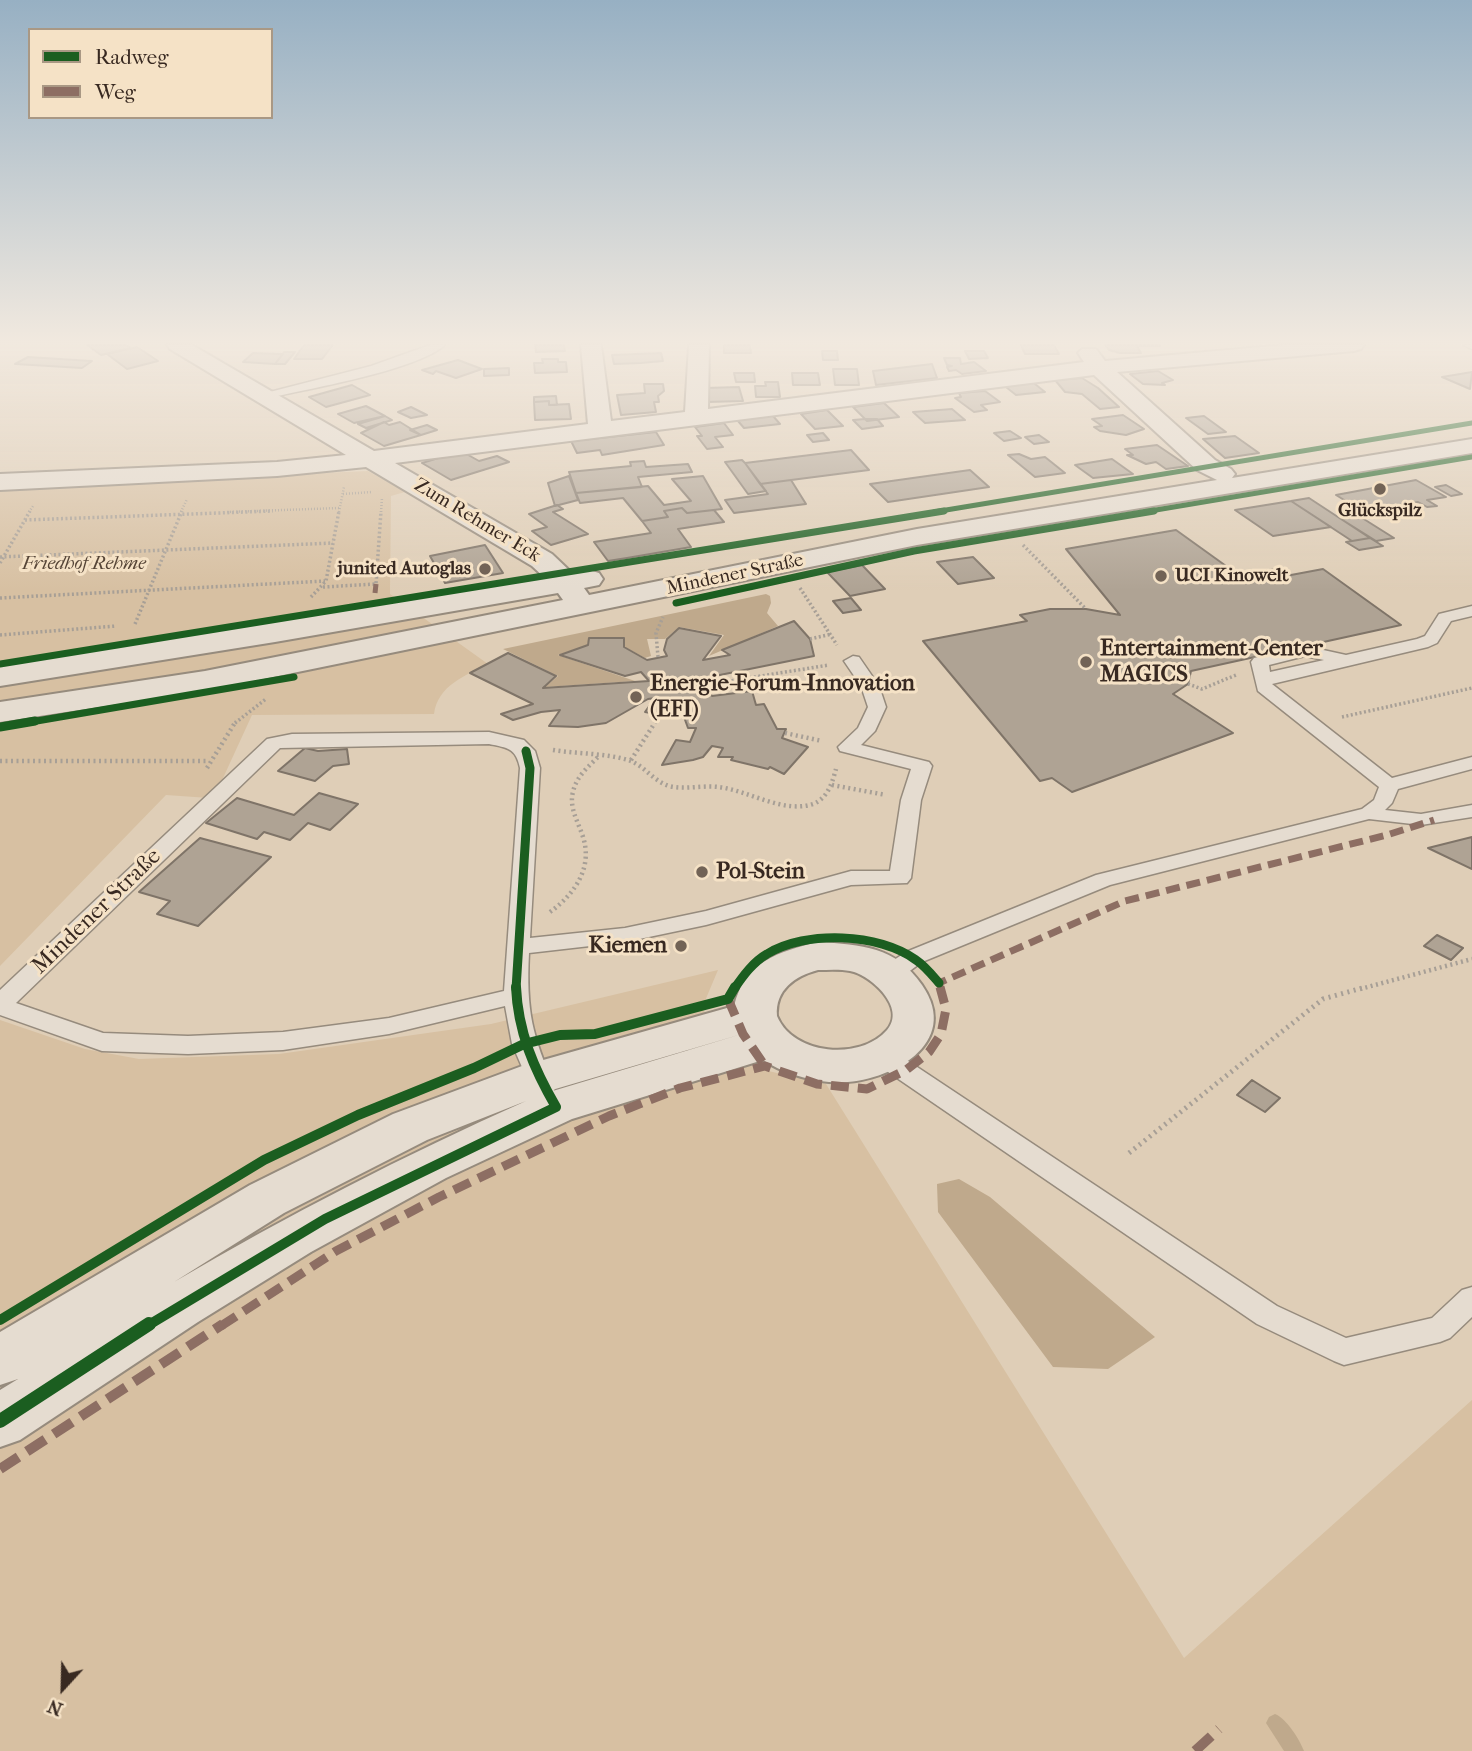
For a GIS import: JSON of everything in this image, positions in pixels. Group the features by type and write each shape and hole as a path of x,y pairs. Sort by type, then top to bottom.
{"street":[{"name":"Zum Rehmer Eck","path":"317,427 542,560 574,595"},
{"path":"1,483 345,462 617,427"},
{"path":"1164,427 1206,465 1222,474"},
{"name":"Mindener Straße","path":"0,712 205,681 574,595 1222,474 1472,433"},
{"name":"Mindener Straße","path":"0,676 263,635 574,595 1472,446"},
{"path":"818,956 857,958 890,973 909,993 915,1017 906,1040 884,1057 856,1066 823,1066 793,1058 762,1028 760,987 783,967 818,956"},
{"path":"0,1361 267,1199 410,1127 547,1093 762,1028"},
{"path":"0,1421 179,1306 293,1237 429,1165 547,1093"}],"lane":[{"path":"1472,611 1445,617 1431,639 1422,643 1269,678 1263,682 1264,687 1377,778 1390,785 1472,763"},
{"path":"847,747 866,731 877,707 870,686 853,661"},
{"name":"Mindener Straße","path":"0,1005 280,740 489,738 517,744 526,751"},
{"path":"517,947 625,935 705,918 851,878 900,878 911,800 922,766 847,747"},
{"path":"526,751 530,768 514,996 524,1044 547,1093"},
{"path":"890,973 914,957 1103,880 1369,813 1382,803 1390,785"},
{"path":"1369,813 1414,821 1434,820 1472,811"},
{"path":"0,1005 102,1042 188,1045 283,1041 389,1026 514,996"},
{"path":"884,1057 1267,1315 1344,1352 1440,1329 1472,1299"}],"path":[{"path":"302,599 312,596 326,581 345,483 345,462"},
{"path":"322,587 376,584 382,492"},
{"path":"149,623 135,624 188,497"},
{"path":"0,563 34,503"},
{"path":"25,520 339,508"},
{"path":"2,556 333,543"},
{"path":"1020,543 1086,609"},
{"path":"0,597 326,581"},
{"path":"795,581 832,634 840,652 853,661"},
{"path":"658,657 656,633 668,610"},
{"path":"0,635 122,625"},
{"path":"810,639 832,634"},
{"path":"705,685 853,661"},
{"path":"1310,724 1472,688"},
{"path":"193,820 209,761 237,719 276,692"},
{"path":"631,760 660,715"},
{"path":"526,751 547,749 631,760 664,784 680,788 714,786 788,806 804,806 822,800 832,785 839,760 847,747 785,733"},
{"path":"518,922 548,914 566,902 581,880 586,861 585,842 572,798 577,780 599,756"},
{"path":"0,761 209,761"},
{"path":"832,785 911,800"},
{"path":"1129,1153 1323,999 1472,959"}],"green space":[{"name":"Friedhof Rehme","path":"368,471 405,492 391,496 390,594 488,664 462,677 447,689 434,714 252,715 218,789 209,798 166,795 0,966 0,486"},
{"path":"718,970 702,1008 728,1048 755,1068 826,1084 1184,1658 1472,1400 1472,1751 0,1751 0,1020 85,1049 139,1059 279,1054 491,1024"}],"shaded area":[{"path":"766,594 770,596 771,603 767,613 778,626 709,656 724,635 679,627 665,639 647,639 651,656 645,658 625,647 625,638 589,638 587,645 558,655 635,681 545,687 558,676 503,649"},
{"path":"959,1179 990,1197 1155,1337 1108,1369 1053,1367 938,1212 937,1184"}],"building":[{"path":"374,427 408,427 421,435 384,446 361,433"},
{"path":"430,427 437,430 421,435 410,430"},
{"path":"695,427 727,427 733,435 715,437 723,447 707,449 697,436 702,436"},
{"path":"1094,427 1141,427 1144,429 1126,435 1100,431"},
{"path":"1198,427 1219,427 1226,432 1208,434"},
{"path":"1010,431 1021,438 1004,441 994,433"},
{"path":"656,432 664,445 602,455 600,450 577,453 571,441"},
{"path":"823,433 829,440 813,442 807,435"},
{"path":"1039,435 1049,442 1034,444 1025,437"},
{"path":"1235,436 1259,453 1225,458 1203,439"},
{"path":"1157,445 1188,466 1166,469 1156,462 1146,464 1127,455 1133,455 1125,449"},
{"path":"851,450 869,470 760,484 745,463"},
{"path":"461,451 479,461 497,456 509,462 451,480 422,463"},
{"path":"1019,454 1031,459 1045,457 1065,473 1035,477 1008,455"},
{"path":"1112,459 1133,474 1093,478 1075,465"},
{"path":"742,460 766,491 748,494 725,462"},
{"path":"644,461 646,467 688,464 692,472 638,477 642,487 576,493 569,472 631,466 630,462"},
{"path":"970,470 989,487 888,502 870,484"},
{"path":"569,476 578,500 555,506 548,483"},
{"path":"703,476 722,509 687,513 682,508 664,511 668,517 642,521 623,498 580,503 576,493 648,486 664,505 691,501 672,479"},
{"path":"791,480 806,504 734,513 725,500 768,494 760,484"},
{"path":"1416,480 1446,497 1427,500 1437,506 1427,507 1418,502 1362,511 1336,495"},
{"path":"1446,485 1462,494 1451,496 1435,487"},
{"path":"1309,498 1370,538 1352,541 1291,501"},
{"path":"1291,501 1331,527 1273,536 1235,510"},
{"path":"557,505 563,509 553,512 588,534 551,545 532,531 547,527 529,514"},
{"path":"682,508 687,513 714,510 724,522 678,529 691,547 608,561 594,542 651,533 642,521 668,517 664,511"},
{"path":"1359,516 1394,538 1376,541 1341,519"},
{"name":"Entertainment-Center MAGICS","path":"1176,530 1240,576 1281,568 1291,575 1323,569 1401,625 1191,671 1188,684 1173,694 1233,733 1072,792 1052,778 1040,781 923,641 1027,621 1020,615 1050,609 1086,609 1120,615 1066,549"},
{"path":"1370,538 1383,546 1359,550 1346,542"},
{"path":"485,545 503,573 445,583 430,556"},
{"path":"973,557 994,578 958,584 937,562"},
{"path":"862,565 885,589 850,596 827,572"},
{"path":"851,598 861,610 843,613 833,601"},
{"name":"Energie-Forum-Innovation (EFI)","path":"794,621 810,639 814,656 700,679 712,696 752,691 756,705 764,704 777,729 786,729 782,738 808,747 784,774 770,767 768,769 731,760 733,757 718,757 723,748 712,746 703,757 662,765 676,740 690,742 696,728 688,728 684,717 686,707 681,706 674,717 645,712 655,698 648,699 606,723 578,727 549,726 560,710 513,720 501,714 533,704 470,673 508,653 556,676 543,688 649,681 641,672 625,676 560,655 588,645 589,638 624,638 624,647 647,660 667,656 664,650 667,639 679,628 721,636 703,660 730,655 722,650"},
{"path":"305,748 318,751 347,749 349,764 333,766 315,781 278,771"},
{"path":"319,793 358,804 330,830 308,823 290,840 264,832 257,839 206,823 237,798 294,815"},
{"path":"1472,837 1472,869 1428,848"},
{"path":"200,838 271,857 198,926 157,914 170,901 139,892"},
{"path":"1437,935 1463,948 1451,960 1424,946"},
{"path":"1252,1080 1280,1098 1265,1112 1237,1095"}],"waterway":[{"path":"1275,1723 1295,1751"}],"marked path":[{"path":"375,593 376,584"},
{"path":"0,1469 336,1251 439,1197 609,1116 680,1088 765,1066 817,1084 867,1089 906,1070 929,1052 941,1034 946,1009 939,983 1125,901 1387,835 1434,820"},
{"path":"728,999 743,1034 765,1066"},
{"path":"1195,1751 1219,1729"}],"cycle path":[{"path":"0,664 320,614 1450,427"},
{"path":"676,603 914,551 1472,457"},
{"path":"0,727 294,677"},
{"path":"0,1421 182,1303 293,1237 456,1153 556,1107 527,1050 517,997 517,943 530,768 526,751"},
{"path":"0,1320 264,1160 358,1115 474,1068 524,1044 560,1035 595,1034 728,999 755,963 782,946 819,938 878,944 916,959 939,983"}],"place":[{"name":"Glückspilz","path":"1380,489"},
{"name":"junited Autoglas","path":"485,569"},
{"name":"UCI Kinowelt","path":"1161,576"},
{"name":"Entertainment-Center MAGICS","path":"1086,662"},
{"name":"Energie-Forum-Innovation (EFI)","path":"636,697"},
{"name":"Pol-Stein","path":"702,872"},
{"name":"Kiemen","path":"681,946"}]}
